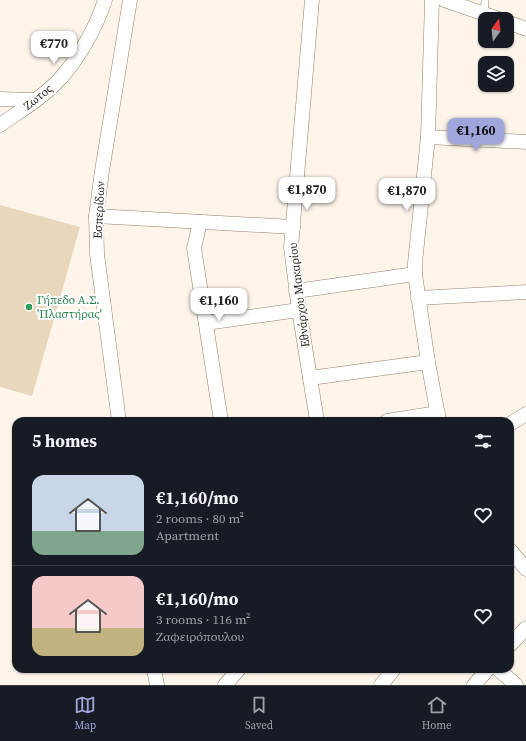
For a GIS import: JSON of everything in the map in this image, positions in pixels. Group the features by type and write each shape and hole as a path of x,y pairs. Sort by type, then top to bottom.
{"street":[{"name":"Ζωτος","path":"0,126 35,100 54,84 67,70 89,36 105,0"},
{"name":"Εσπερίδων","path":"118,417 97,254 96,216 102,170 130,0"},
{"name":"Εθνάρχου Μακαρίου","path":"312,0 292,254 296,291 316,417"},
{"path":"432,0 428,137 415,274 438,417"},
{"path":"444,0 485,7"},
{"path":"514,25 526,29"},
{"path":"0,99 35,100"},
{"path":"428,137 526,142"},
{"path":"96,216 293,227"},
{"path":"200,222 194,248 220,417"},
{"path":"296,291 415,274"},
{"path":"418,298 526,292"},
{"path":"206,323 299,310"},
{"path":"310,378 428,362"},
{"path":"514,422 526,414"},
{"path":"514,555 526,569"},
{"path":"514,641 526,628"},
{"path":"155,673 157,685"},
{"path":"225,685 236,673"},
{"path":"381,685 391,673"},
{"path":"474,685 484,673"},
{"path":"502,673 516,685"}],"shaded area":[{"name":"Γήπεδο Α.Σ. 'Πλαστήρας'","path":"0,205 80,227 32,396 0,387"}],"place":[{"name":"Γήπεδο Α.Σ. 'Πλαστήρας'","path":"29,307"}]}
